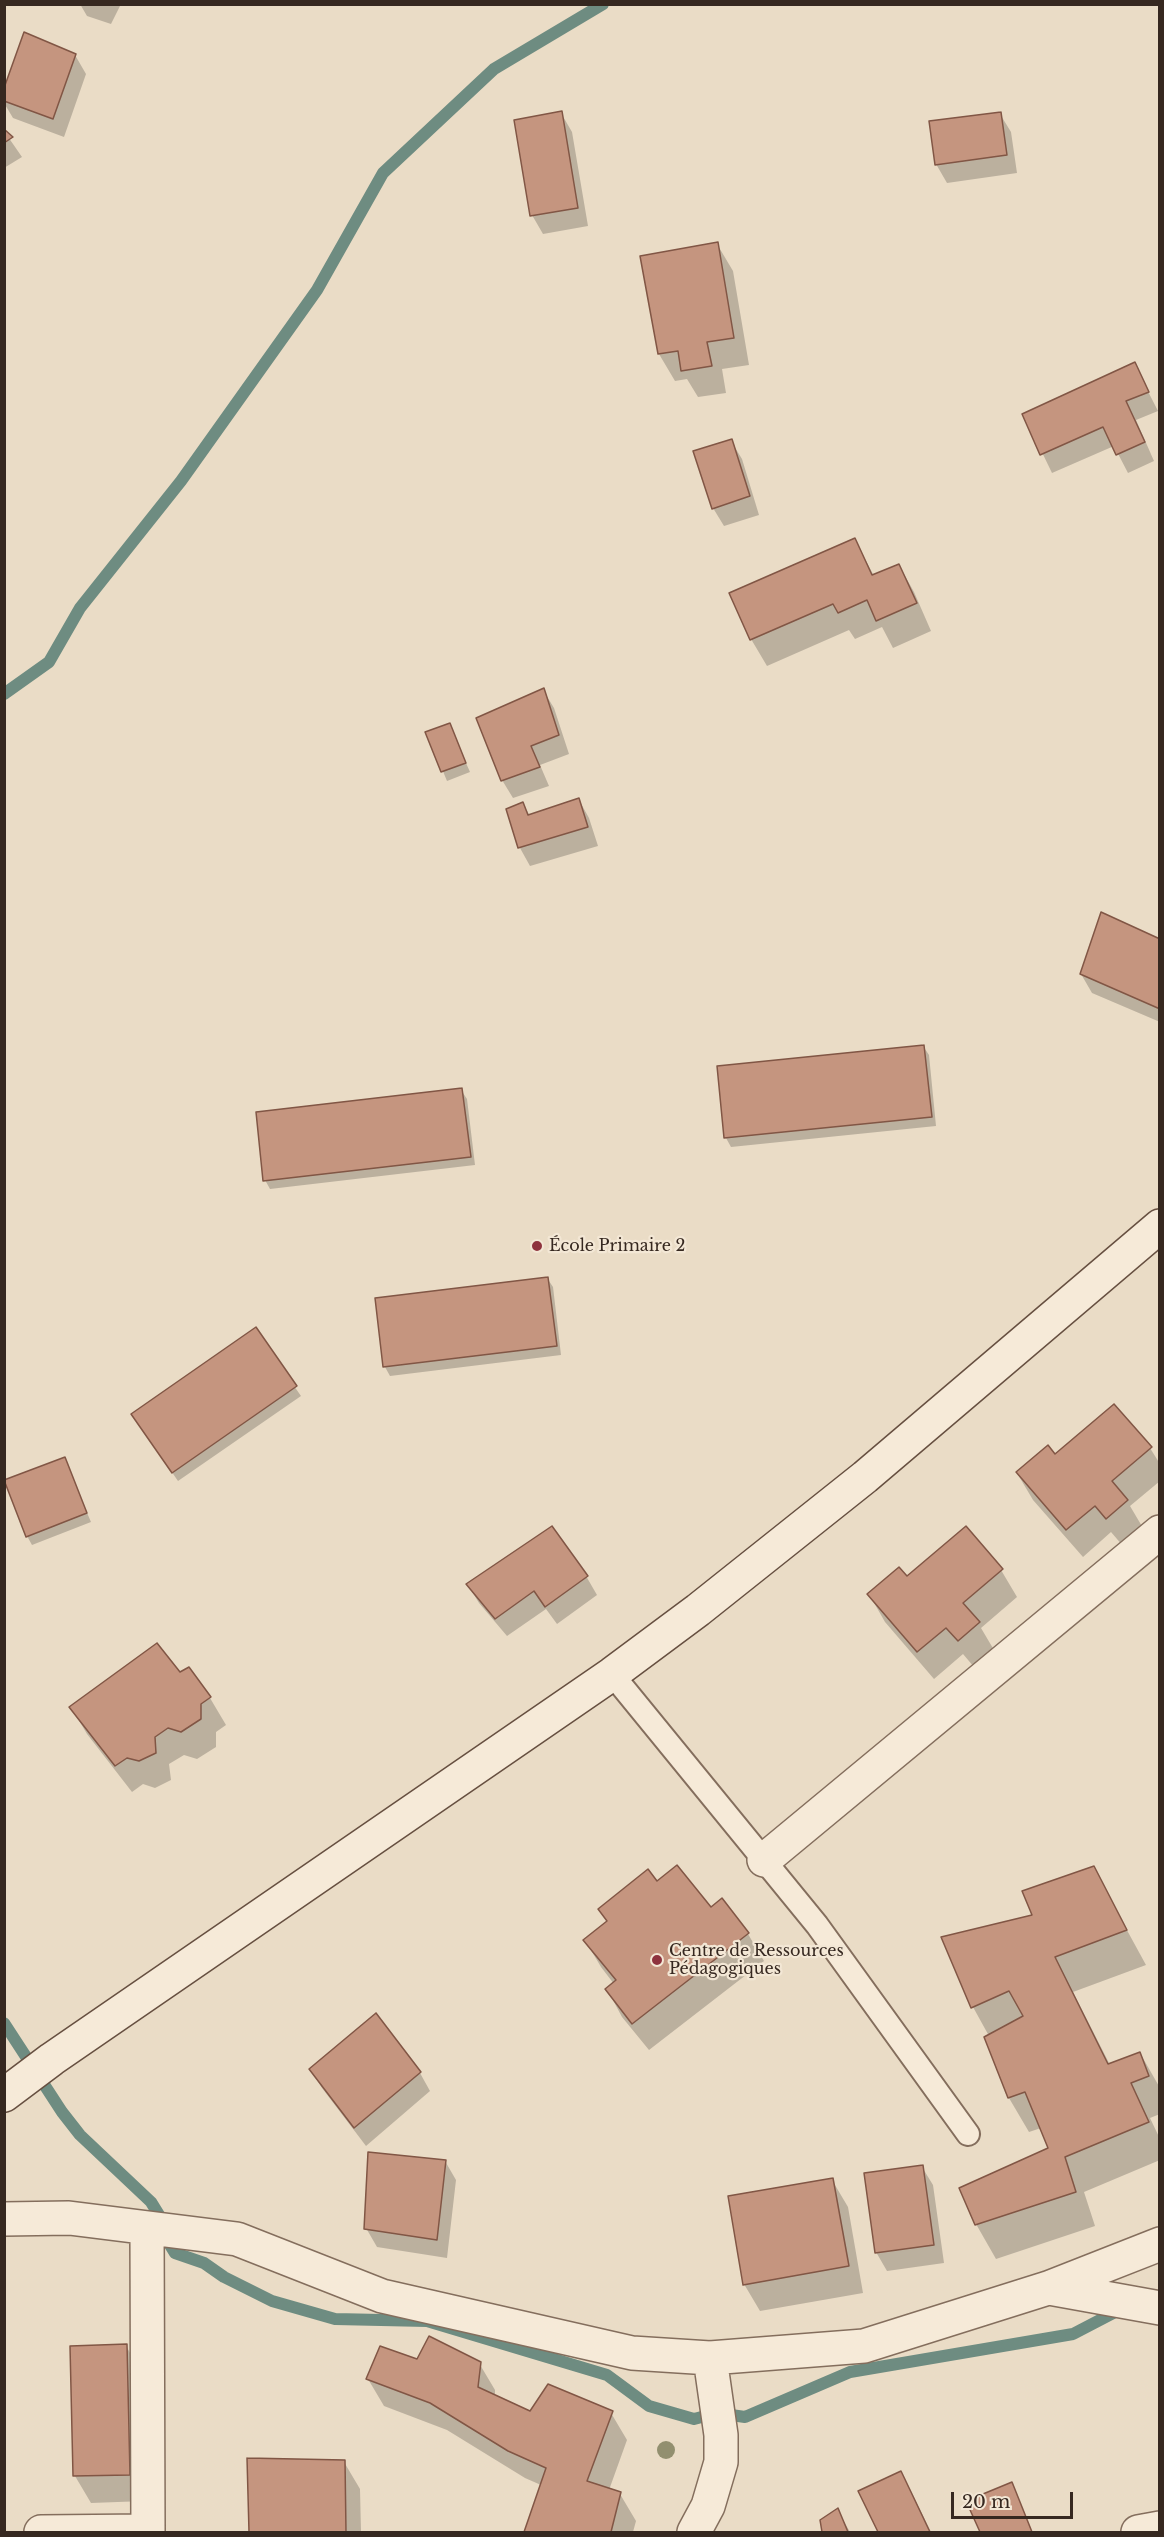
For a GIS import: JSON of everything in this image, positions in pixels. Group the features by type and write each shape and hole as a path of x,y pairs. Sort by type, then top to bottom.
{"street":[{"path":"12,2090 52,2059 612,1674 698,1610 846,1492 1160,1226"},
{"path":"764,1860 1160,1532"},
{"path":"4,2219 69,2218 237,2239 382,2296 632,2353 710,2358 864,2346 1048,2288 1160,2244"},
{"path":"41,2532 148,2532 147,2228"},
{"path":"1048,2288 1160,2308"},
{"path":"694,2532 708,2506 720,2462 721,2435 710,2358"},
{"path":"1138,2532 1160,2528"}],"lane":[{"path":"612,1674 817,1925 968,2134"}],"building":[{"path":"24,32 76,54 53,119 4,101 4,88"},
{"path":"562,111 578,208 530,216 514,120"},
{"path":"1001,112 1007,155 935,165 929,121"},
{"path":"4,129 13,137 4,143"},
{"path":"718,242 734,338 707,342 712,366 681,371 678,351 658,354 640,256"},
{"path":"1135,362 1149,392 1126,401 1145,442 1116,455 1103,427 1040,455 1022,414"},
{"path":"732,439 750,496 712,509 693,451"},
{"path":"855,538 872,575 899,564 917,603 876,621 867,600 838,613 833,604 750,640 729,593"},
{"path":"544,688 559,735 531,746 540,767 501,781 476,718"},
{"path":"450,723 466,763 441,772 425,732"},
{"path":"579,798 588,827 518,848 506,809 523,802 528,815"},
{"path":"1101,912 1160,939 1160,1009 1080,974"},
{"path":"924,1045 932,1117 724,1138 717,1066"},
{"path":"462,1088 471,1157 263,1181 256,1112"},
{"path":"548,1277 557,1346 383,1367 375,1298"},
{"path":"256,1327 297,1386 172,1473 131,1414"},
{"path":"1114,1404 1152,1447 1112,1481 1128,1500 1106,1519 1095,1506 1066,1530 1016,1472 1048,1445 1055,1454"},
{"path":"65,1457 87,1513 26,1537 4,1480"},
{"path":"552,1526 588,1576 545,1607 534,1591 495,1619 466,1584"},
{"path":"966,1526 1003,1569 963,1603 980,1622 958,1641 946,1628 917,1652 867,1594 899,1567 907,1576"},
{"path":"157,1643 180,1672 189,1667 211,1697 201,1704 201,1719 181,1732 168,1728 155,1737 156,1753 139,1761 127,1758 115,1766 69,1707"},
{"name":"Centre de Ressources Pédagogiques","path":"677,1865 711,1907 722,1898 749,1933 632,2024 605,1989 616,1980 583,1940 607,1921 598,1909 648,1869 657,1881"},
{"path":"1094,1866 1127,1930 1055,1957 1108,2064 1140,2052 1149,2076 1131,2083 1149,2122 1065,2157 1076,2192 975,2225 959,2188 1048,2148 1025,2092 1008,2098 984,2037 1023,2016 1009,1991 971,2008 941,1937 1032,1915 1022,1891"},
{"path":"376,2013 421,2072 354,2128 309,2069"},
{"path":"368,2152 446,2160 437,2240 364,2229"},
{"path":"923,2165 934,2245 875,2253 864,2173"},
{"path":"833,2178 849,2266 743,2285 728,2196"},
{"path":"429,2336 481,2362 478,2387 530,2411 548,2384 613,2411 587,2481 621,2492 611,2532 524,2532 546,2468 508,2451 430,2403 366,2379 380,2346 417,2359"},
{"path":"127,2344 130,2475 73,2476 70,2346"},
{"path":"247,2458 345,2460 346,2532 249,2532"},
{"path":"901,2471 930,2532 878,2532 858,2491"},
{"path":"1012,2482 1032,2532 980,2532 966,2501"},
{"path":"838,2508 848,2532 822,2532 820,2520"}],"waterway":[{"path":"4,694 49,662 80,608 181,481 317,290 383,173 494,69 603,4"},
{"path":"4,2023 62,2112 80,2135 151,2202 159,2215"},
{"path":"164,2235 175,2253 204,2263 224,2277 272,2301 335,2319 427,2321 607,2375 649,2406 694,2419 717,2413 745,2417 850,2372 1073,2334 1121,2309"}],"place":[{"name":"École Primaire 2","path":"537,1246"},
{"name":"Centre de Ressources Pédagogiques","path":"657,1960"}]}
